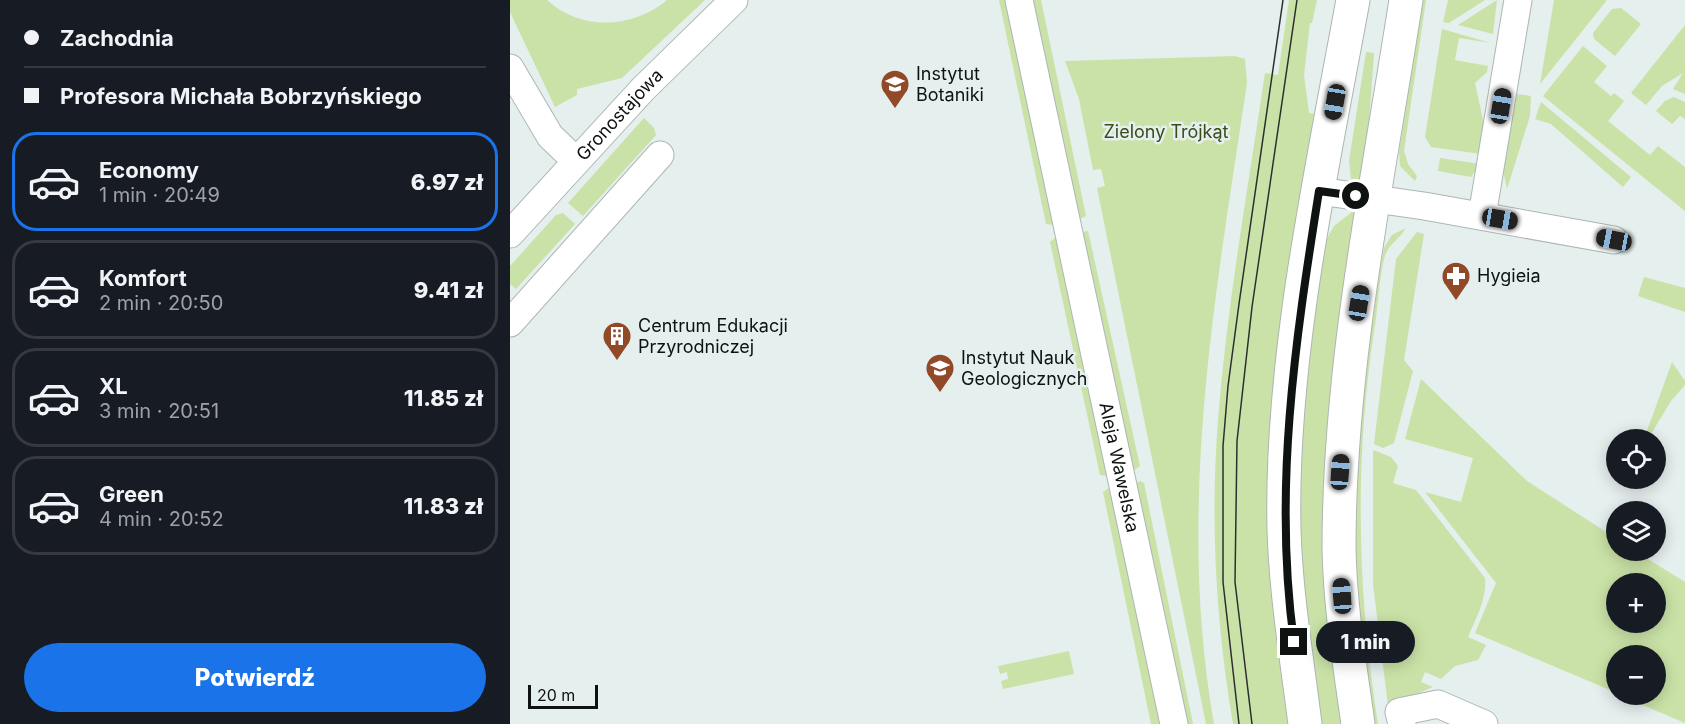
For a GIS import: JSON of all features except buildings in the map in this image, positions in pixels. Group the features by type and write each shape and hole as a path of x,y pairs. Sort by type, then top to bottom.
{"main road":[{"path":"1305,724 1289,601 1284,530 1285,463 1297,330 1353,0"},
{"path":"1358,724 1344,619 1339,551 1340,472 1349,366 1406,0"}],"street":[{"name":"Gronostajowa","path":"510,234 643,89 734,0"},
{"name":"Aleja Wawelska","path":"1019,0 1174,724"},
{"path":"1482,216 1518,0"},
{"path":"510,68 550,136 576,161"},
{"path":"510,323 660,155"},
{"path":"1319,191 1482,216 1614,240"},
{"path":"1400,718 1438,704 1484,724"}],"green space":[{"path":"510,0 547,0 560,10 575,17 607,22 639,17 667,0 705,0 622,78 577,89 577,95 555,107 510,12"},
{"path":"999,0 1008,0 1056,222 1053,225 1046,224"},
{"path":"1031,0 1041,0 1086,216 1080,219"},
{"path":"1289,0 1317,0 1312,23 1310,23 1304,75 1309,113 1318,114 1280,350 1293,724 1233,724 1222,649 1216,573 1215,496 1218,420 1232,290 1265,73 1278,75"},
{"path":"1422,0 1426,0 1404,151 1408,164 1417,176 1415,181 1400,166 1399,152"},
{"path":"1448,0 1485,0 1449,23 1443,22"},
{"path":"1497,0 1493,34 1458,25"},
{"path":"1554,0 1607,0 1540,84"},
{"path":"1621,8 1641,24 1615,56 1594,39 1593,33 1612,9"},
{"path":"1685,25 1685,94 1673,89 1683,73 1662,86 1646,105 1631,93"},
{"path":"1442,29 1491,43 1459,38 1455,60 1488,66 1487,72 1475,83 1485,129 1481,154 1431,147 1425,137"},
{"path":"1583,46 1607,66 1594,82 1611,96 1614,93 1624,101 1608,121 1650,155 1658,146 1685,167 1685,211 1543,96"},
{"path":"1366,52 1374,53 1365,178 1363,183 1354,183 1351,179 1349,161"},
{"name":"Zielony Trójkąt","path":"1235,56 1245,59 1247,83 1212,323 1199,483 1199,563 1203,643 1214,724 1206,724 1097,188 1105,186 1101,169 1093,170 1079,99 1065,61"},
{"path":"1517,94 1531,96 1530,116 1507,189 1503,170"},
{"path":"1674,97 1685,102 1685,119 1680,116 1672,124 1656,111 1665,101"},
{"path":"1541,102 1631,177 1623,187 1551,124 1535,119"},
{"path":"644,118 654,128 656,135 583,216 568,203"},
{"path":"1440,158 1480,164 1471,177 1438,171"},
{"path":"1352,212 1355,213 1347,724 1319,724 1299,578 1300,419 1324,244 1334,226"},
{"path":"563,213 575,224 516,289 510,284 510,266 556,215"},
{"path":"1406,228 1388,250 1384,260 1368,375 1364,425 1361,475 1362,574 1378,724 1374,724 1359,621 1354,512 1363,370 1384,248 1392,235"},
{"path":"1088,231 1140,466 1134,470 1130,468 1082,232"},
{"path":"1417,232 1424,234 1404,360 1413,371 1394,443 1383,448 1374,444 1396,259"},
{"path":"1056,237 1109,473 1106,476 1100,475 1050,242"},
{"path":"1644,277 1685,288 1685,312 1638,296"},
{"path":"1672,362 1685,381 1685,385 1671,401 1654,429 1648,429"},
{"path":"1421,379 1527,481 1606,532 1606,561 1651,561 1685,582 1685,723 1643,705 1666,705 1666,645 1606,645 1606,688 1475,633 1496,583 1425,492 1461,502 1473,458 1405,439"},
{"path":"1373,450 1391,457 1398,466 1393,483 1416,490 1485,578 1483,601 1468,637 1486,645 1478,660 1455,666 1441,679 1425,672 1421,682 1433,687 1388,706 1373,584"},
{"path":"1140,481 1144,483 1193,724 1184,724 1134,485"},
{"path":"1109,488 1113,490 1160,724 1151,724 1103,492"},
{"path":"1069,651 1074,674 1003,689 1001,681 1008,679 1007,672 1000,674 998,666"}],"tram line":[{"path":"1239,724 1223,582 1223,446 1239,304 1283,0"},
{"path":"1252,724 1235,582 1237,441 1252,307 1297,0"}],"place":[{"name":"Instytut Botaniki","path":"895,110"},
{"name":"Hygieia","path":"1456,302"},
{"name":"Centrum Edukacji Przyrodniczej","path":"617,362"},
{"name":"Instytut Nauk Geologicznych","path":"940,394"}],"route":[{"path":"1294,642 1284,530 1285,463 1297,330 1319,191 1356,196"}]}
